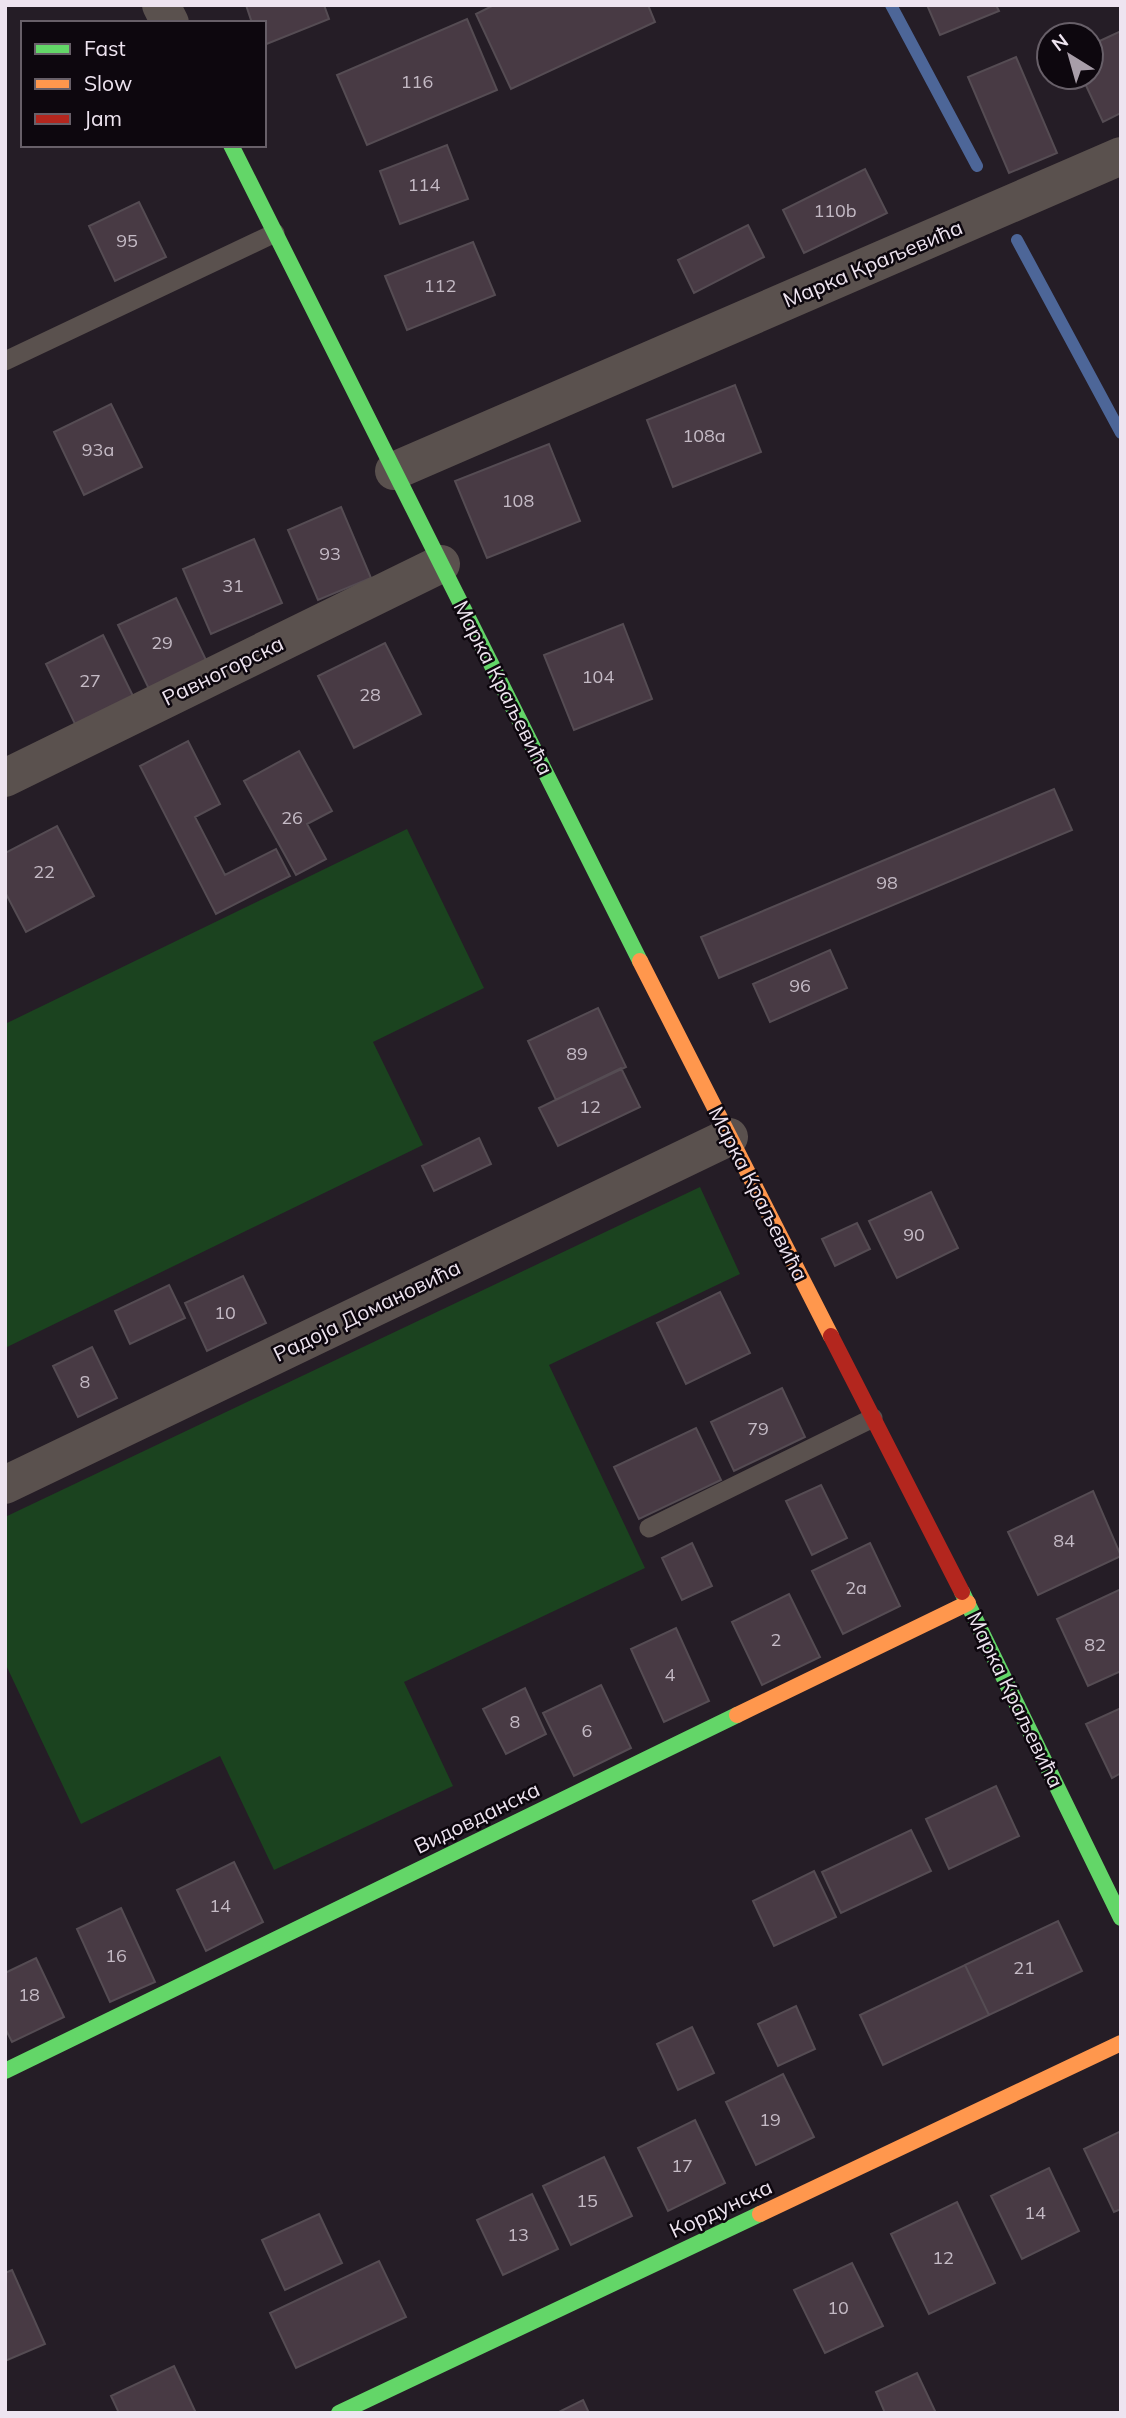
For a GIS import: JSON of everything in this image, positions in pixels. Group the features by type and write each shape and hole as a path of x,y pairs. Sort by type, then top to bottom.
{"street":[{"path":"161,5 169,21"},
{"name":"Марка Краљевића","path":"232,147 729,1138 968,1603 1121,1919"},
{"name":"Марка Краљевића","path":"394,471 1121,156"},
{"name":"Равногорска","path":"5,778 441,564"},
{"name":"Радоја Домановића","path":"5,1485 729,1138"},
{"name":"Видовданска","path":"5,2071 968,1603"},
{"name":"Кордунска","path":"340,2413 1121,2043"}],"lane":[{"path":"5,360 275,233"},
{"path":"649,1528 873,1418"}],"green space":[{"path":"407,829 484,988 373,1042 423,1145 5,1348 5,1024"},
{"path":"700,1187 740,1274 549,1365 645,1568 404,1682 453,1786 274,1870 220,1756 81,1824 5,1663 5,1517"}],"building":[{"path":"246,5 324,5 329,19 266,44 266,21 251,21"},
{"path":"494,5 648,5 655,22 511,89 476,14"},
{"path":"927,5 996,5 999,11 940,35"},
{"path":"467,19 497,90 367,145 337,75"},
{"path":"1121,31 1121,113 1103,122 1089,91 1105,91 1105,38"},
{"path":"1016,57 1057,153 1009,173 968,77"},
{"path":"447,145 468,199 400,224 380,171"},
{"path":"865,169 887,213 804,253 783,210"},
{"path":"139,202 166,257 115,281 89,226"},
{"path":"748,225 764,257 694,293 678,260"},
{"path":"473,242 495,295 407,330 385,276"},
{"path":"735,385 761,452 673,487 647,420"},
{"path":"111,404 142,467 84,495 54,432"},
{"path":"549,444 580,521 487,558 455,481"},
{"path":"341,507 371,578 318,600 288,530"},
{"path":"254,539 282,603 211,634 183,569"},
{"path":"176,598 206,660 149,689 118,625"},
{"path":"623,624 652,699 574,730 544,655"},
{"path":"103,635 134,698 76,726 46,664"},
{"path":"385,643 421,714 354,748 318,676"},
{"path":"188,741 220,804 195,817 225,875 276,849 290,876 216,914 140,766"},
{"path":"299,751 332,811 307,824 326,859 296,875 244,781"},
{"path":"1054,789 1072,830 719,978 701,937"},
{"path":"57,826 94,896 26,932 5,892 5,853"},
{"path":"830,950 847,988 770,1022 753,984"},
{"path":"598,1008 626,1067 556,1100 528,1041"},
{"path":"621,1068 640,1107 558,1146 539,1108"},
{"path":"479,1138 491,1164 434,1191 422,1166"},
{"path":"931,1192 958,1248 897,1278 869,1221"},
{"path":"857,1223 870,1249 835,1266 822,1239"},
{"path":"243,1276 266,1323 207,1351 185,1303"},
{"path":"169,1285 185,1318 130,1344 115,1311"},
{"path":"720,1292 750,1353 686,1384 657,1323"},
{"path":"92,1347 117,1398 78,1417 53,1366"},
{"path":"782,1388 805,1437 734,1471 711,1422"},
{"path":"696,1428 721,1480 639,1519 614,1467"},
{"path":"821,1485 847,1538 812,1555 786,1501"},
{"path":"1093,1491 1121,1556 1038,1595 1008,1532"},
{"path":"692,1543 712,1586 682,1600 662,1558"},
{"path":"870,1543 900,1606 843,1634 812,1571"},
{"path":"1121,1589 1121,1671 1088,1686 1057,1619"},
{"path":"789,1594 820,1657 762,1685 732,1622"},
{"path":"676,1628 709,1701 664,1722 631,1649"},
{"path":"601,1685 631,1748 574,1776 543,1713"},
{"path":"525,1688 546,1734 506,1754 483,1709"},
{"path":"1121,1708 1121,1773 1112,1778 1086,1724"},
{"path":"996,1786 1019,1836 949,1869 926,1819"},
{"path":"911,1830 931,1871 841,1913 822,1872"},
{"path":"234,1862 263,1922 206,1951 177,1890"},
{"path":"814,1871 836,1917 774,1946 753,1901"},
{"path":"121,1908 155,1982 110,2002 77,1929"},
{"path":"1058,1921 1082,1971 989,2015 965,1965"},
{"path":"36,1958 64,2017 12,2042 5,2028 5,1973"},
{"path":"965,1965 989,2015 883,2065 860,2015"},
{"path":"796,2006 815,2049 778,2066 758,2024"},
{"path":"692,2027 714,2073 678,2090 657,2044"},
{"path":"783,2074 814,2137 756,2165 726,2102"},
{"path":"695,2120 725,2183 668,2211 638,2148"},
{"path":"1121,2131 1121,2209 1114,2212 1084,2149"},
{"path":"604,2157 632,2216 571,2245 543,2186"},
{"path":"1049,2168 1079,2231 1022,2259 991,2196"},
{"path":"532,2194 558,2249 503,2275 477,2220"},
{"path":"957,2202 995,2283 929,2314 891,2234"},
{"path":"319,2214 342,2263 285,2290 262,2240"},
{"path":"379,2261 406,2317 296,2368 270,2313"},
{"path":"852,2263 883,2326 825,2353 794,2290"},
{"path":"12,2270 45,2344 5,2361 5,2273"},
{"path":"174,2366 196,2413 119,2413 111,2396"},
{"path":"917,2373 936,2413 885,2413 876,2392"},
{"path":"583,2400 589,2413 557,2413"}],"waterway":[{"path":"891,5 977,166"},
{"path":"1017,240 1121,433"}],"traffic: fast":[{"path":"232,147 640,961"},
{"path":"962,1592 1121,1918"},
{"path":"5,2071 737,1715"},
{"path":"339,2413 760,2214"}],"traffic: slow":[{"path":"640,961 831,1336"},
{"path":"737,1715 968,1603"},
{"path":"760,2214 1121,2043"}],"traffic: jam":[{"path":"831,1336 962,1592"}]}
